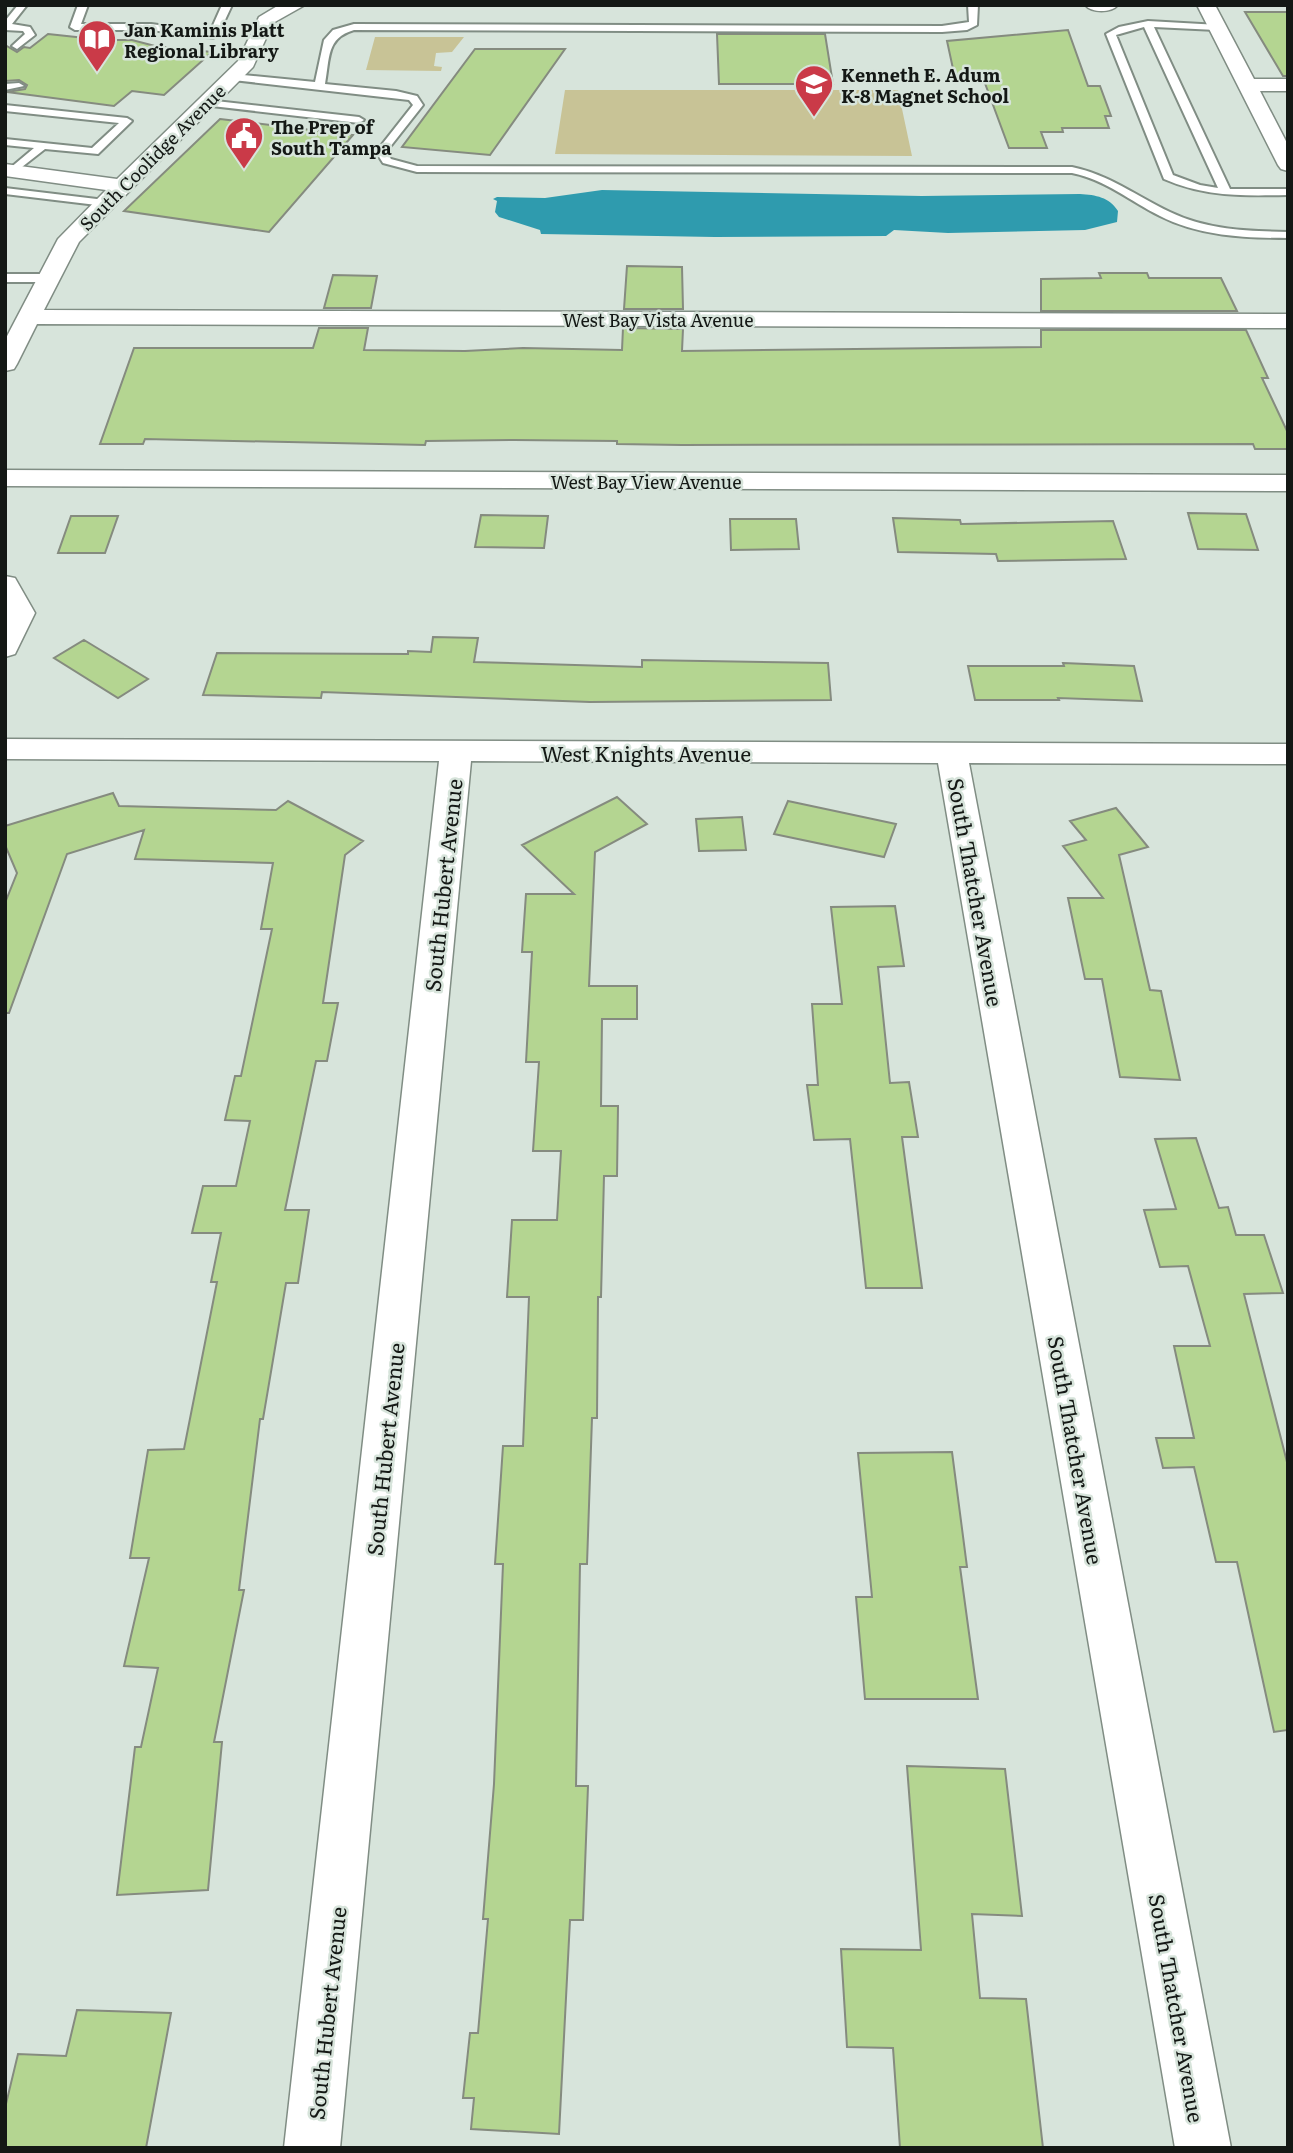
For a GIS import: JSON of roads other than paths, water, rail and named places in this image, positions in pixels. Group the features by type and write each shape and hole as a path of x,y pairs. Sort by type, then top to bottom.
{"street":[{"name":"South Coolidge Avenue","path":"5,364 69,239 246,63 265,21 272,14 296,5"},
{"path":"1094,5 1109,5"},
{"path":"1206,5 1288,165"},
{"path":"1245,85 1288,85"},
{"path":"8,177 123,186"},
{"name":"West Bay Vista Avenue","path":"29,317 1288,321"},
{"name":"West Bay View Avenue","path":"5,478 1288,483"},
{"path":"5,584 21,613 5,648"},
{"name":"West Knights Avenue","path":"5,749 1288,754"},
{"name":"South Hubert Avenue","path":"312,2148 456,751"},
{"name":"South Thatcher Avenue","path":"952,753 1203,2148"}],"lane":[{"path":"6,26 23,5"},
{"path":"83,5 75,27 151,27 213,35 227,5"},
{"path":"319,86 329,40 336,32 354,27 942,29 967,27 974,23 973,5"},
{"path":"1216,27 1148,25 1120,28 1111,34 1168,177 1198,190 1288,192"},
{"path":"1148,25 1226,192"},
{"path":"6,26 27,29 30,35 17,46"},
{"path":"233,77 413,98 418,105 381,152 387,161 417,169 1072,170 1093,173 1109,180 1164,213 1194,226 1243,235 1288,235"},
{"path":"5,87 19,86"},
{"path":"207,103 359,120"},
{"path":"5,108 127,121 94,152 5,142"},
{"path":"8,177 43,146"},
{"path":"8,177 105,203"},
{"path":"5,278 49,278"}],"water":[{"path":"602,190 922,196 1080,194 1102,198 1118,211 1117,222 1085,230 948,233 894,230 886,236 541,234 540,230 499,217 495,212 497,201 493,199 545,198"}],"place":[{"name":"Jan Kaminis Platt Regional Library","path":"97,73"},
{"name":"Kenneth E. Adum K-8 Magnet School","path":"814,118"},
{"name":"The Prep of South Tampa","path":"244,170"}]}
